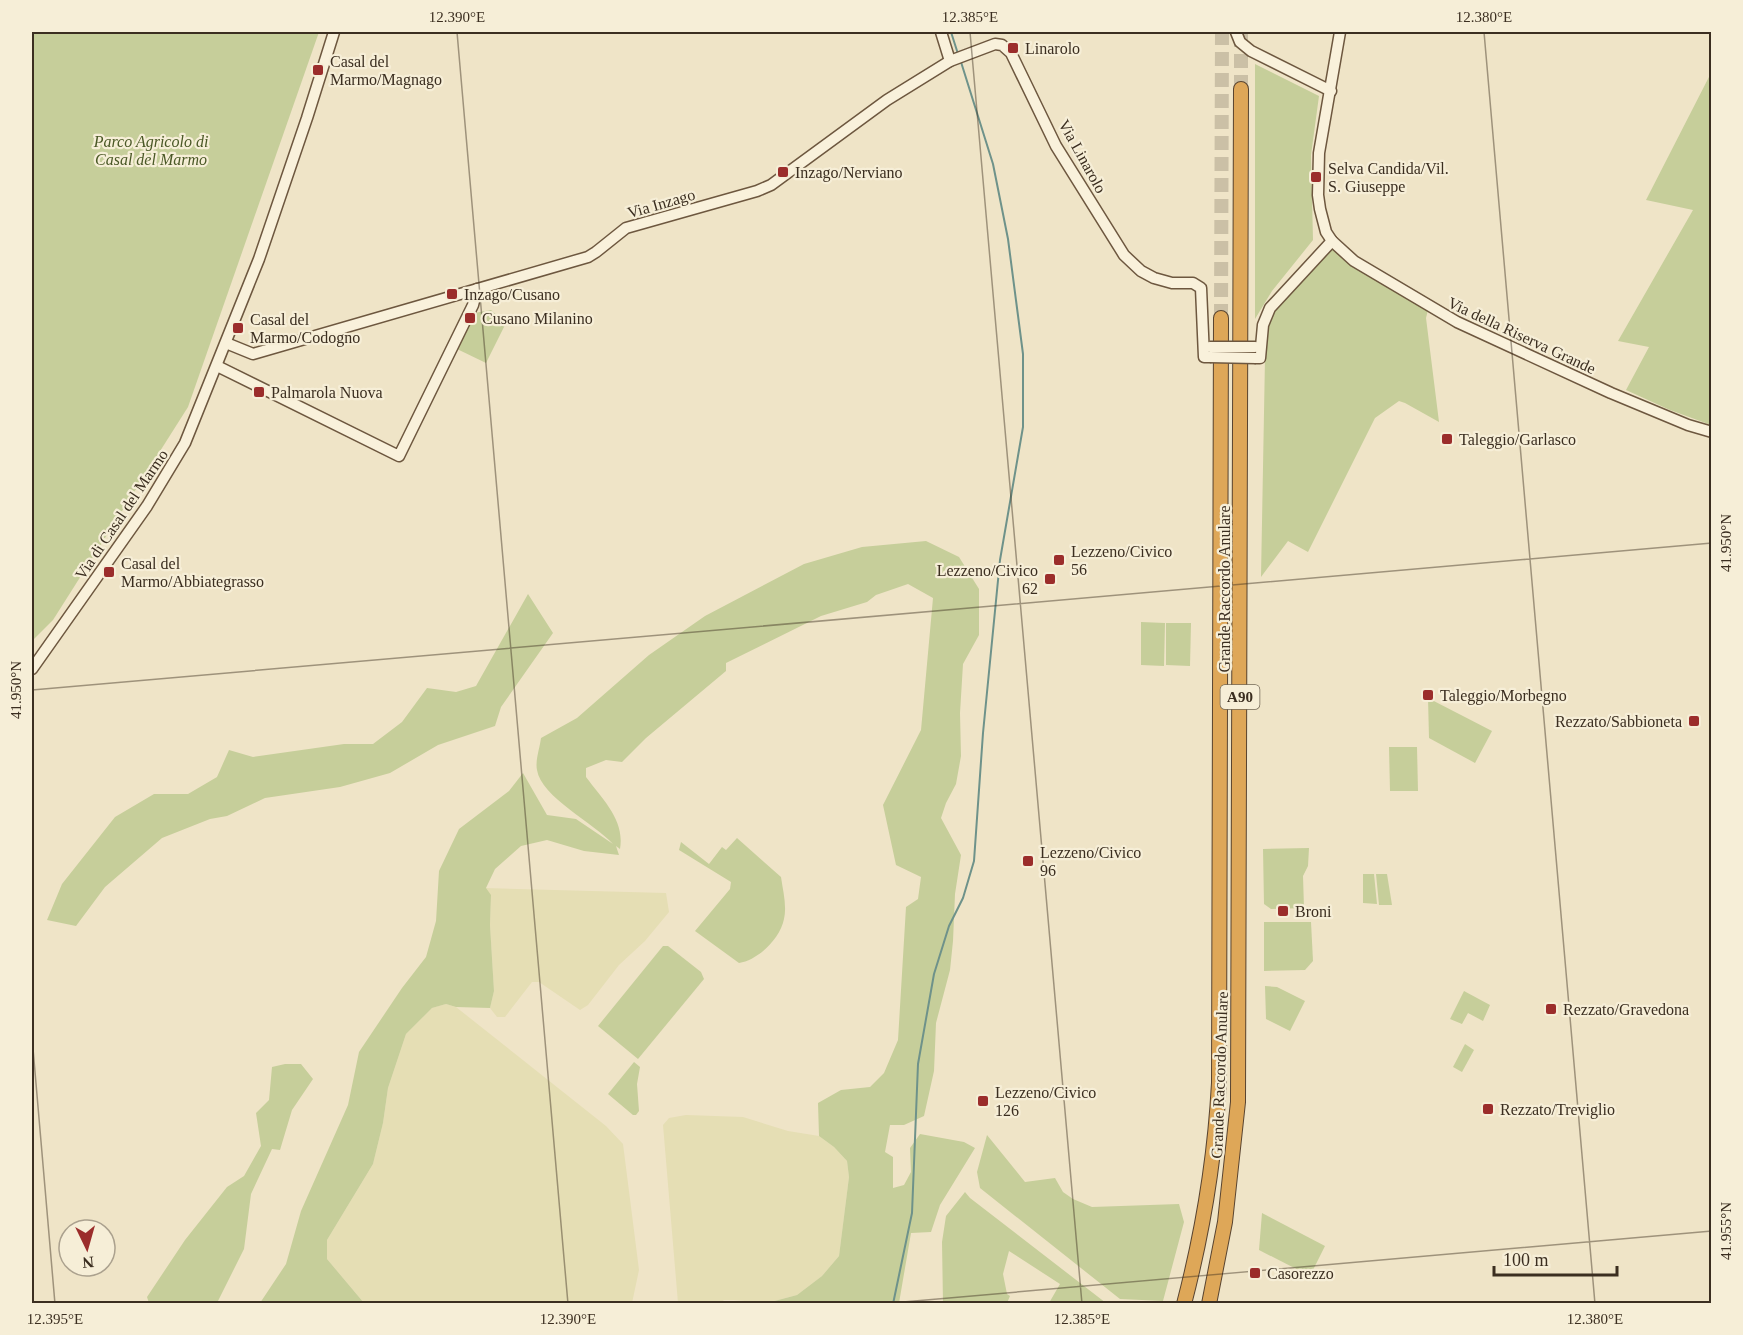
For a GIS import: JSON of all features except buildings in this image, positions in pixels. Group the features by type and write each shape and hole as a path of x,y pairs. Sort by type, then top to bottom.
{"highway":[{"name":"Grande Raccordo Anulare","path":"1209,1304 1226,1222 1238,1102 1241,89"},
{"name":"Grande Raccordo Anulare","path":"1184,1304 1204,1216 1219,1083 1221,318"}],"street":[{"path":"226,343 262,249 334,32"},
{"path":"941,32 950,61"},
{"path":"1236,32 1238,40 1251,51 1331,91"},
{"path":"1332,242 1323,222 1318,195 1319,153 1340,32"},
{"name":"Via Linarolo","path":"950,61 995,44 1007,48 1016,60 1056,146 1110,235 1131,263 1154,278 1200,286 1203,292 1207,352 1258,352 1264,321 1270,308 1332,242"},
{"name":"Via Inzago","path":"226,343 253,354 588,257 626,228 765,188 894,95 950,61"},
{"name":"Via della Riserva Grande","path":"1332,242 1354,261 1461,324 1592,384 1688,425 1712,432"},
{"path":"217,366 399,456 473,305 477,290"},
{"name":"Via di Casal del Marmo","path":"32,669 169,471 185,443 226,343"}],"shaded area":[{"path":"485,888 666,893 669,912 645,941 619,965 588,1005 580,1010 539,982 532,982 505,1017 497,1017 490,1008 494,991 490,925 491,896"},
{"path":"446,1004 456,1007 606,1126 623,1144 639,1270 632,1303 364,1303 327,1259 327,1240 373,1164 383,1123 388,1088 406,1034 432,1008"},
{"path":"686,1115 743,1117 788,1131 819,1136 847,1161 849,1177 839,1256 822,1276 797,1295 767,1303 724,1300 721,1303 678,1303 663,1125 669,1118"}],"green space":[{"name":"Parco Agricolo di Casal del Marmo","path":"32,32 319,32 188,407 53,620 32,641"},
{"path":"1255,64 1319,96 1311,155 1313,240 1272,291 1255,319"},
{"path":"1711,73 1711,425 1626,390 1649,347 1618,341 1693,210 1646,200"},
{"path":"1330,247 1350,264 1428,310 1426,318 1439,422 1399,401 1375,418 1308,552 1288,541 1261,577 1265,358 1269,321 1281,302"},
{"path":"491,310 506,323 486,363 457,349 474,313"},
{"path":"926,541 959,557 979,589 979,635 963,664 960,713 961,756 956,784 941,818 961,855 955,894 950,970 936,1023 934,1071 924,1116 904,1125 890,1125 885,1152 893,1157 893,1188 904,1185 911,1172 910,1148 920,1134 964,1142 975,1148 940,1205 931,1232 911,1233 899,1303 767,1303 797,1295 822,1276 839,1256 849,1177 847,1161 819,1136 818,1103 841,1090 870,1087 884,1073 898,1040 906,907 918,899 921,877 896,865 883,805 921,730 933,598 908,584 876,595 867,602 821,616 726,663 726,671 646,738 622,762 606,760 586,768 586,777 606,802 616,820 621,839 620,849 616,846 619,855 584,851 547,840 521,846 495,869 486,888 491,895 490,925 494,991 490,1008 456,1007 446,1004 432,1008 406,1034 388,1088 383,1123 373,1164 327,1240 327,1259 364,1303 260,1303 286,1264 301,1211 348,1105 359,1052 426,957 436,921 439,871 459,829 509,791 523,773 547,815 576,819 613,844 558,800 541,780 537,770 537,758 541,738 577,718 649,655 705,616 804,564 862,547"},
{"path":"528,594 553,633 501,707 495,726 438,745 390,773 340,787 265,798 227,816 210,819 162,838 105,887 76,926 47,920 62,884 115,817 154,794 188,794 217,777 229,750 253,757 344,744 373,744 402,722 427,688 456,692 476,686"},
{"path":"1141,622 1165,623 1164,666 1141,665"},
{"path":"1166,623 1191,623 1190,666 1166,665"},
{"path":"1428,698 1492,731 1475,763 1429,738"},
{"path":"1389,747 1417,747 1418,791 1390,791"},
{"path":"737,838 781,877 785,909 782,927 773,941 761,953 739,963 695,931 730,889 731,882 679,850 681,842 709,864 722,847 726,850"},
{"path":"1309,848 1308,866 1303,876 1304,908 1271,909 1264,904 1263,849"},
{"path":"1363,874 1374,874 1377,904 1363,903"},
{"path":"1376,874 1387,874 1392,905 1379,905"},
{"path":"1264,922 1311,922 1313,961 1305,970 1264,971"},
{"path":"663,946 668,946 701,972 704,979 638,1059 598,1026"},
{"path":"1265,986 1277,987 1305,1001 1290,1031 1266,1019"},
{"path":"1464,991 1490,1005 1483,1021 1468,1013 1462,1024 1450,1019"},
{"path":"1465,1044 1474,1050 1462,1072 1453,1067"},
{"path":"634,1062 640,1067 637,1084 639,1111 636,1115 633,1115 608,1094"},
{"path":"301,1064 313,1079 292,1110 280,1150 272,1149 251,1194 244,1249 217,1303 149,1303 147,1297 185,1240 227,1187 244,1176 261,1146 256,1113 269,1100 272,1067"},
{"path":"987,1135 1025,1182 1055,1178 1063,1192 1092,1207 1179,1204 1184,1222 1163,1301 1120,1299 980,1188 977,1172"},
{"path":"965,1192 1106,1303 1049,1303 1060,1284 1009,1251 1003,1274 1007,1294 1010,1296 1007,1303 943,1303 942,1242 946,1216"},
{"path":"1262,1213 1325,1246 1310,1276 1259,1250"}],"waterway":[{"path":"951,32 958,54"},
{"path":"893,1304 912,1213 918,1064 934,974 949,926 963,898 974,861 983,733 1000,560 1023,427 1023,354 1008,239 993,164 961,62"}],"tunnel":[{"path":"1221,318 1222,32"},
{"path":"1241,32 1241,89"}],"place":[{"name":"Linarolo","path":"1013,48"},
{"name":"Casal del Marmo/Magnago","path":"318,70"},
{"name":"Inzago/Nerviano","path":"783,172"},
{"name":"Selva Candida/Vil. S. Giuseppe","path":"1316,177"},
{"name":"Inzago/Cusano","path":"452,294"},
{"name":"Cusano Milanino","path":"470,318"},
{"name":"Casal del Marmo/Codogno","path":"238,328"},
{"name":"Palmarola Nuova","path":"259,392"},
{"name":"Taleggio/Garlasco","path":"1447,439"},
{"name":"Lezzeno/Civico 56","path":"1059,560"},
{"name":"Casal del Marmo/Abbiategrasso","path":"109,572"},
{"name":"Lezzeno/Civico 62","path":"1050,579"},
{"name":"Taleggio/Morbegno","path":"1428,695"},
{"name":"Rezzato/Sabbioneta","path":"1694,721"},
{"name":"Lezzeno/Civico 96","path":"1028,861"},
{"name":"Broni","path":"1283,911"},
{"name":"Rezzato/Gravedona","path":"1551,1009"},
{"name":"Lezzeno/Civico 126","path":"983,1101"},
{"name":"Rezzato/Treviglio","path":"1488,1109"},
{"name":"Casorezzo","path":"1255,1273"}]}
